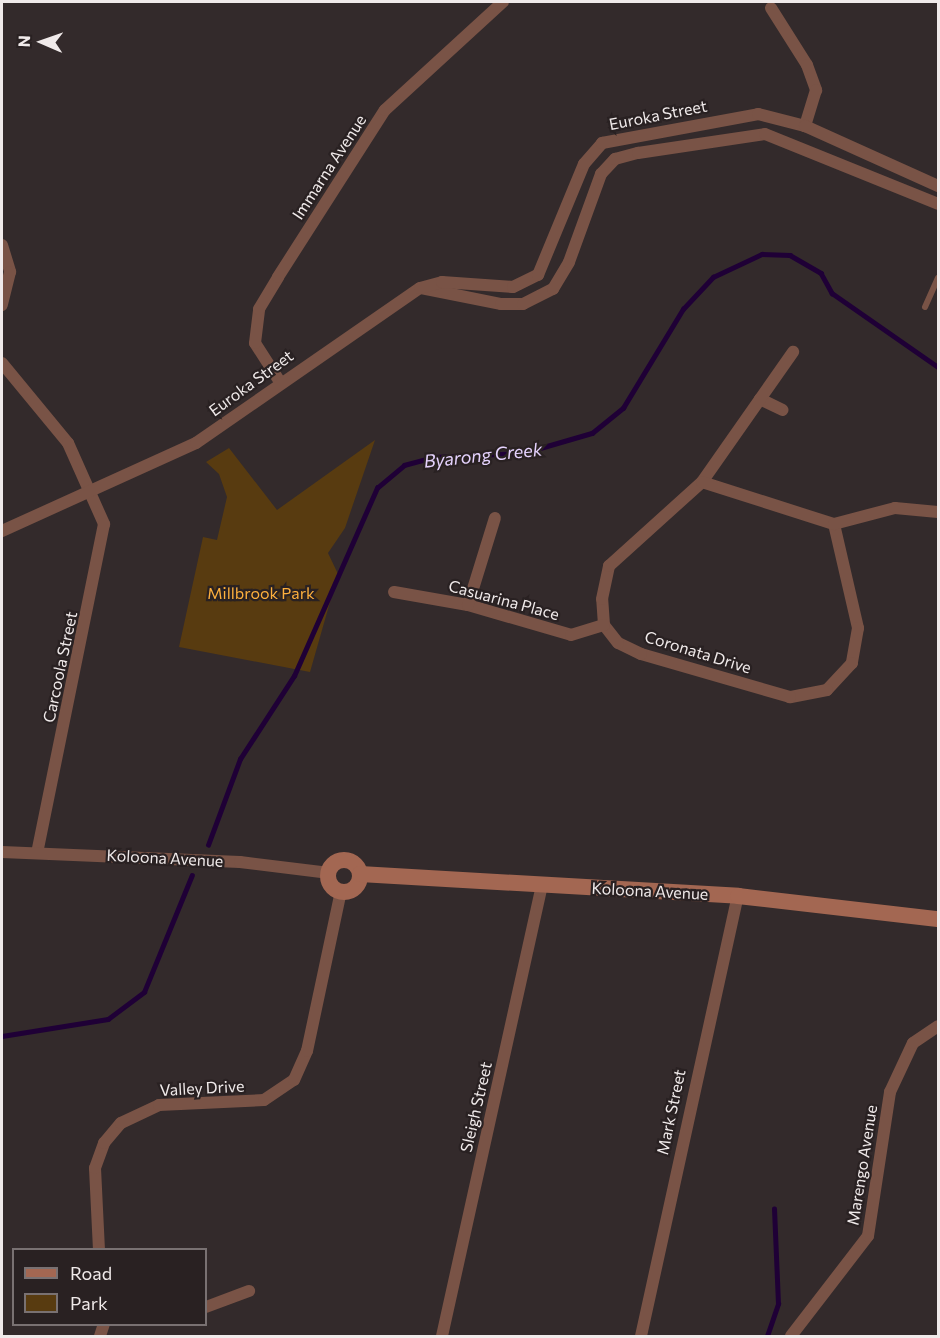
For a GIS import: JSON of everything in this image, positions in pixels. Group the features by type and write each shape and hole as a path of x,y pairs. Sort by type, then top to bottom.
{"street":[{"name":"Immarna Avenue","path":"280,382 255,343 259,309 385,110 503,2"},
{"path":"771,8 807,65 816,90 806,126"},
{"name":"Euroka Street","path":"2,531 195,443 280,382 420,288 442,282 513,287 538,275 584,164 602,143 758,114 806,126 939,186"},
{"name":"Euroka Street","path":"420,288 501,304 523,304 553,289 569,262 601,174 615,159 638,153 765,134 939,204"},
{"path":"2,245 10,272 2,305"},
{"path":"604,625 602,599 609,566 702,482 793,352"},
{"name":"Carcoola Street","path":"2,363 68,442 92,490 104,524 101,556 37,852"},
{"path":"760,399 783,410"},
{"path":"702,482 834,524 895,508 939,512"},
{"path":"468,605 495,518"},
{"name":"Coronata Drive","path":"604,625 618,643 641,654 790,697 827,690 852,663 858,628 834,524"},
{"name":"Casuarina Place","path":"394,592 468,605 571,635 604,625"},
{"name":"Koloona Avenue","path":"2,852 240,862 329,873"},
{"path":"344,860 356,865 360,874 355,887 341,891 330,883 329,873 344,860"},
{"name":"Koloona Avenue","path":"360,874 738,896 939,919"},
{"name":"Sleigh Street","path":"442,1336 542,886"},
{"name":"Valley Drive","path":"99,1248 95,1168 104,1143 121,1123 159,1105 264,1100 294,1080 307,1052 341,891"},
{"name":"Mark Street","path":"641,1336 738,896"},
{"name":"Marengo Avenue","path":"791,1336 868,1236 890,1092 913,1043 939,1026"},
{"path":"207,1306 249,1291"}],"lane":[{"path":"925,307 939,278"}],"green space":[{"name":"Millbrook Park","path":"375,440 345,528 328,553 338,574 310,672 179,647 203,537 217,540 227,497 219,474 206,462 229,448 277,510"}],"waterway":[{"name":"Byarong Creek","path":"208,845 240,759 294,676 377,488 404,465 434,457 523,453 592,433 623,408 683,309 713,277 762,254 790,255 821,273 832,293 938,367"},
{"name":"Byarong Creek","path":"2,1036 108,1019 144,992 192,875"},
{"path":"767,1336 778,1304 774,1209"}]}
